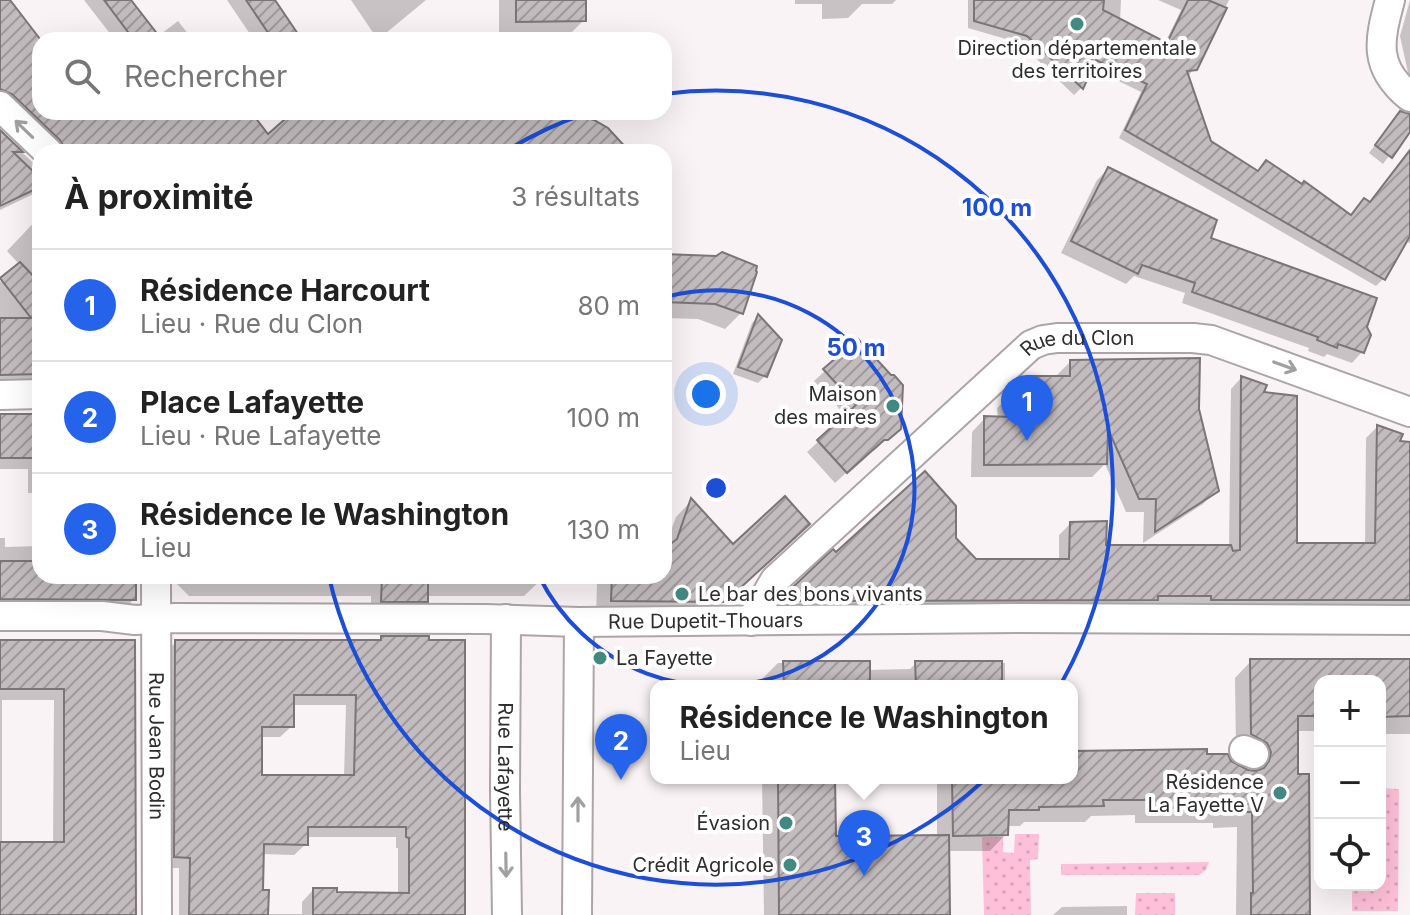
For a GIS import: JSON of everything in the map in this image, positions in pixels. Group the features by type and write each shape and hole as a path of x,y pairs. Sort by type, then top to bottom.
{"street":[{"path":"1390,0 1381,36 1381,53 1391,78 1410,97"},
{"path":"0,106 40,144"},
{"name":"Rue du Clon","path":"751,621 775,580 1031,345 1050,338 1211,340 1410,412"},
{"path":"0,395 32,394"},
{"name":"Rue Jean Bodin","path":"156,584 157,915"},
{"name":"Rue Dupetit-Thouars","path":"0,616 102,616 135,620 506,619 579,622 1098,618 1410,620"},
{"name":"Rue Lafayette","path":"506,619 507,915"},
{"path":"577,915 579,622"}],"shaded area":[{"path":"1386,788 1399,789 1398,911 1352,911 1352,891 1386,891"},
{"path":"1015,834 1039,834 1038,859 1030,860 1031,915 984,915 982,837 1003,837 1003,852 1014,853"},
{"path":"1209,862 1206,870 1199,875 1061,875 1061,864"},
{"path":"1136,893 1175,893 1175,915 1135,915"}],"building":[{"path":"0,0 10,0 35,32 32,32 32,113 12,94 0,89"},
{"path":"104,0 131,0 156,32 128,32"},
{"path":"246,0 275,0 297,32 268,32"},
{"path":"516,0 586,0 586,21 516,22"},
{"path":"974,0 1104,0 1103,10 1167,43 1188,0 1208,0 1227,8 1197,70 1187,71 1211,141 1258,171 1266,160 1302,184 1304,181 1351,215 1364,198 1370,202 1410,150 1410,236 1385,280 1125,130 1147,84 1096,60 1083,89 1027,36 974,21"},
{"path":"1400,111 1410,114 1410,132 1392,158 1375,145"},
{"path":"39,120 257,120 268,134 284,120 594,120 608,128 623,144 62,144"},
{"path":"0,130 23,152 13,152 32,170 32,191 0,206"},
{"path":"1108,167 1217,220 1211,238 1377,298 1367,327 1371,335 1364,353 1338,344 1337,348 1317,340 1318,337 1192,292 1195,283 1142,265 1138,274 1071,241"},
{"path":"722,252 757,266 743,314 715,304 672,302 672,254 716,256"},
{"path":"20,262 32,275 32,374 0,375 0,318 31,318 0,278"},
{"path":"758,314 782,340 767,377 738,367"},
{"name":"Maison des maires","path":"858,339 903,385 901,429 847,473 817,440 856,405 823,369"},
{"path":"1200,358 1199,409 1219,491 1155,532 1156,499 1139,499 1108,429 1107,464 984,465 984,416 1011,417 1010,393 1029,394 1028,376 1070,376 1070,360"},
{"path":"1241,376 1267,385 1264,392 1297,396 1297,543 1375,543 1377,425 1403,434 1400,441 1410,442 1410,600 1211,600 1211,596 1158,596 1158,600 798,601 793,587 925,471 956,506 956,538 976,559 1069,559 1070,522 1107,521 1106,545 1231,545 1233,551 1240,550"},
{"path":"0,414 32,414 32,458 0,458"},
{"path":"785,496 810,524 725,602 611,601 612,584 672,584 672,543 677,539 691,498 733,544"},
{"path":"0,561 32,561 32,584 136,584 136,600 0,599"},
{"path":"382,584 428,584 428,602 381,602"},
{"path":"381,636 429,636 429,640 465,640 465,915 313,915 313,888 337,888 337,892 409,893 409,838 406,837 406,827 308,827 308,845 264,844 263,890 269,890 268,915 189,915 190,858 174,857 175,640 381,640","holes":["294,695 356,695 354,775 262,775 262,727 294,727"]},
{"path":"0,640 135,640 136,915 0,915 0,842 64,842 64,689 0,689"},
{"path":"1250,659 1410,659 1410,716 1386,717 1386,675 1314,675 1314,716 1298,716 1298,774 1309,774 1310,915 1251,915 1252,812 1228,812 1228,807 1150,808 1150,800 1103,800 1104,806 1009,810 1008,835 953,836 952,784 1078,784 1078,751 1207,749 1207,754 1228,754 1231,761 1256,771 1264,768 1269,761 1271,752 1267,743 1251,734"},
{"path":"783,661 870,661 870,680 784,680"},
{"path":"915,661 1002,661 1002,680 916,680"},
{"path":"778,784 835,784 836,836 949,835 950,915 779,915"}],"place":[{"name":"Direction départementale des territoires","path":"1077,24"},
{"name":"Maison des maires","path":"893,406"},
{"name":"Résidence Harcourt","path":"1027,441"},
{"name":"Le bar des bons vivants","path":"682,594"},
{"name":"La Fayette","path":"600,658"},
{"name":"Place Lafayette","path":"621,780"},
{"name":"Résidence La Fayette V","path":"1280,793"},
{"name":"Évasion","path":"786,823"},
{"name":"Crédit Agricole","path":"790,865"},
{"name":"Résidence le Washington","path":"864,876"}]}
